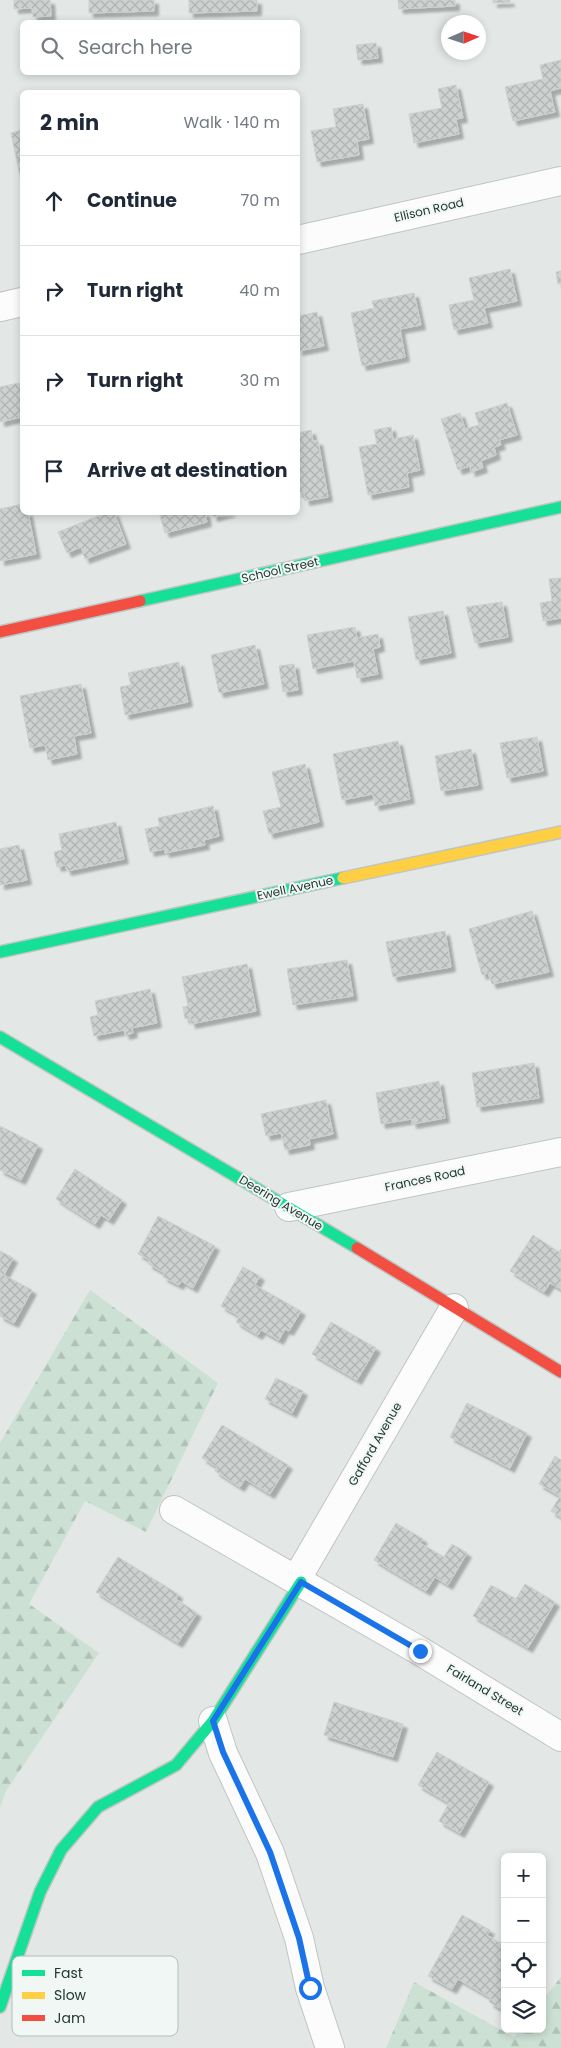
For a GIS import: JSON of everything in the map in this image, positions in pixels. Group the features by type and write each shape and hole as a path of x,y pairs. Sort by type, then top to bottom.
{"street":[{"name":"Ellison Road","path":"300,240 561,181"},
{"path":"0,307 20,302"},
{"name":"School Street","path":"0,632 561,507"},
{"name":"Ewell Avenue","path":"0,952 561,832"},
{"name":"Deering Avenue","path":"0,1037 289,1207 561,1372"},
{"name":"Frances Road","path":"289,1207 561,1152"},
{"name":"Gafford Avenue","path":"299,1581 454,1308"},
{"name":"Fairland Street","path":"174,1510 420,1651 561,1737"},
{"path":"18,1956 40,1892 62,1850 98,1807 176,1765 213,1721 299,1581"},
{"path":"213,1721 223,1752 270,1852 299,1938 310,1988 330,2048"},
{"path":"0,2007 12,1972"}],"green space":[{"path":"90,1290 218,1383 146,1532 85,1501 29,1604 99,1653 6,1791 0,1808 0,1443"},
{"path":"561,1977 561,2048 386,2048 414,1982 501,2030 501,2033 507,2033 514,2037 517,2033 546,2033 546,1996"}],"building":[{"path":"14,0 50,0 51,16 33,17 32,8 14,9"},
{"path":"89,0 154,0 154,11 89,13"},
{"path":"189,0 257,0 257,11 189,13"},
{"path":"398,0 455,0 455,6 399,9"},
{"path":"493,0 510,0 510,2 493,3"},
{"path":"376,43 378,58 358,60 356,45"},
{"path":"561,60 561,88 550,91 555,112 513,121 505,87 543,79 540,65"},
{"path":"456,85 463,118 456,119 459,134 414,143 409,114 442,108 438,89"},
{"path":"363,104 369,139 357,141 359,155 317,162 311,131 336,127 333,109"},
{"path":"20,131 20,176 11,133"},
{"path":"510,269 517,301 484,308 488,323 454,330 449,305 474,300 469,278"},
{"path":"561,271 561,283 558,284 556,272"},
{"path":"414,293 421,325 400,329 405,357 362,366 351,313 374,308 372,301"},
{"path":"317,312 324,346 300,351 300,316"},
{"path":"19,383 20,417 0,422 0,387"},
{"path":"507,403 517,435 499,440 501,445 494,447 496,455 481,461 483,468 471,472 470,466 458,470 441,419 460,413 465,429 479,425 475,413"},
{"path":"391,427 393,439 413,435 420,470 407,473 409,487 368,495 359,447 377,444 374,430"},
{"path":"311,430 313,441 318,441 328,497 305,501 304,492 300,493 300,433"},
{"path":"20,504 20,515 29,515 36,554 0,561 0,509"},
{"path":"100,515 115,515 126,544 85,559 81,547 67,553 58,532"},
{"path":"160,515 206,515 207,522 165,533"},
{"path":"561,578 561,618 543,621 540,603 552,601 549,579"},
{"path":"502,602 508,637 475,643 466,607"},
{"path":"443,611 451,653 416,660 408,617"},
{"path":"355,627 357,638 378,634 380,647 373,649 378,674 357,678 354,661 313,669 307,635"},
{"path":"255,645 264,684 219,693 211,655"},
{"path":"179,662 188,702 125,715 120,687 131,685 128,673"},
{"path":"294,664 298,690 283,692 279,666"},
{"path":"81,684 91,733 74,736 77,754 48,760 45,745 30,748 20,696"},
{"path":"537,737 543,771 507,778 500,743"},
{"path":"398,741 410,799 375,806 373,794 342,800 333,754"},
{"path":"471,749 478,785 441,791 435,756"},
{"path":"305,764 319,822 269,834 263,811 281,807 272,772"},
{"path":"213,806 219,836 204,840 205,845 165,853 165,849 150,852 145,829 160,826 158,818"},
{"path":"116,822 124,859 67,871 65,865 57,867 54,852 62,850 59,834"},
{"path":"19,845 27,880 0,885 0,849"},
{"path":"532,911 549,972 492,984 488,973 482,975 469,929"},
{"path":"445,931 451,967 393,977 386,942"},
{"path":"347,960 353,996 293,1005 287,969"},
{"path":"247,964 256,1011 191,1024 190,1018 185,1019 183,1007 188,1006 182,977"},
{"path":"150,989 157,1023 132,1028 133,1033 125,1035 124,1030 94,1036 90,1017 98,1015 95,1001"},
{"path":"534,1063 539,1098 477,1107 472,1073"},
{"path":"439,1081 445,1118 412,1124 412,1119 381,1124 376,1093"},
{"path":"326,1100 333,1134 309,1139 310,1145 285,1150 281,1133 266,1136 261,1114"},
{"path":"0,1126 38,1145 21,1180 0,1170"},
{"path":"75,1169 122,1200 109,1220 101,1215 95,1224 56,1199"},
{"path":"158,1216 215,1246 193,1288 181,1281 179,1285 163,1277 165,1273 148,1264 150,1260 138,1254"},
{"path":"533,1235 559,1252 561,1249 561,1289 550,1283 544,1292 510,1271"},
{"path":"0,1251 13,1258 4,1275 32,1290 14,1323 0,1316"},
{"path":"243,1267 260,1276 255,1285 301,1311 289,1331 285,1329 279,1340 261,1330 258,1335 236,1322 239,1316 221,1306"},
{"path":"331,1322 376,1348 357,1380 312,1354"},
{"path":"276,1378 303,1391 292,1413 265,1399"},
{"path":"467,1403 527,1433 510,1468 450,1437"},
{"path":"222,1425 288,1465 270,1494 245,1479 240,1487 215,1471 217,1467 202,1458"},
{"path":"555,1456 561,1460 561,1517 551,1511 560,1496 539,1484"},
{"path":"396,1523 423,1539 420,1543 444,1557 452,1544 467,1553 448,1585 435,1577 426,1591 374,1560"},
{"path":"118,1557 178,1594 176,1599 197,1613 178,1643 96,1592"},
{"path":"525,1584 555,1602 528,1648 473,1616 491,1585 516,1599"},
{"path":"334,1702 403,1724 393,1757 324,1735"},
{"path":"437,1752 489,1782 460,1833 439,1821 449,1803 418,1785"},
{"path":"462,1915 490,1930 487,1935 500,1943 501,1942 501,2009 489,2002 491,1998 458,1979 452,1989 428,1976"}],"traffic: fast":[{"path":"140,601 561,507"},
{"path":"0,952 343,878"},
{"path":"0,1037 357,1248"},
{"path":"18,1956 40,1892 61,1850 98,1807 176,1765 213,1721 301,1582"},
{"path":"0,2007 12,1972"}],"traffic: slow":[{"path":"343,878 561,832"}],"traffic: jam":[{"path":"0,632 140,601"},
{"path":"357,1248 561,1372"}],"route":[{"path":"310,1988 299,1938 270,1852 223,1752 213,1721 301,1582 420,1651"}]}
